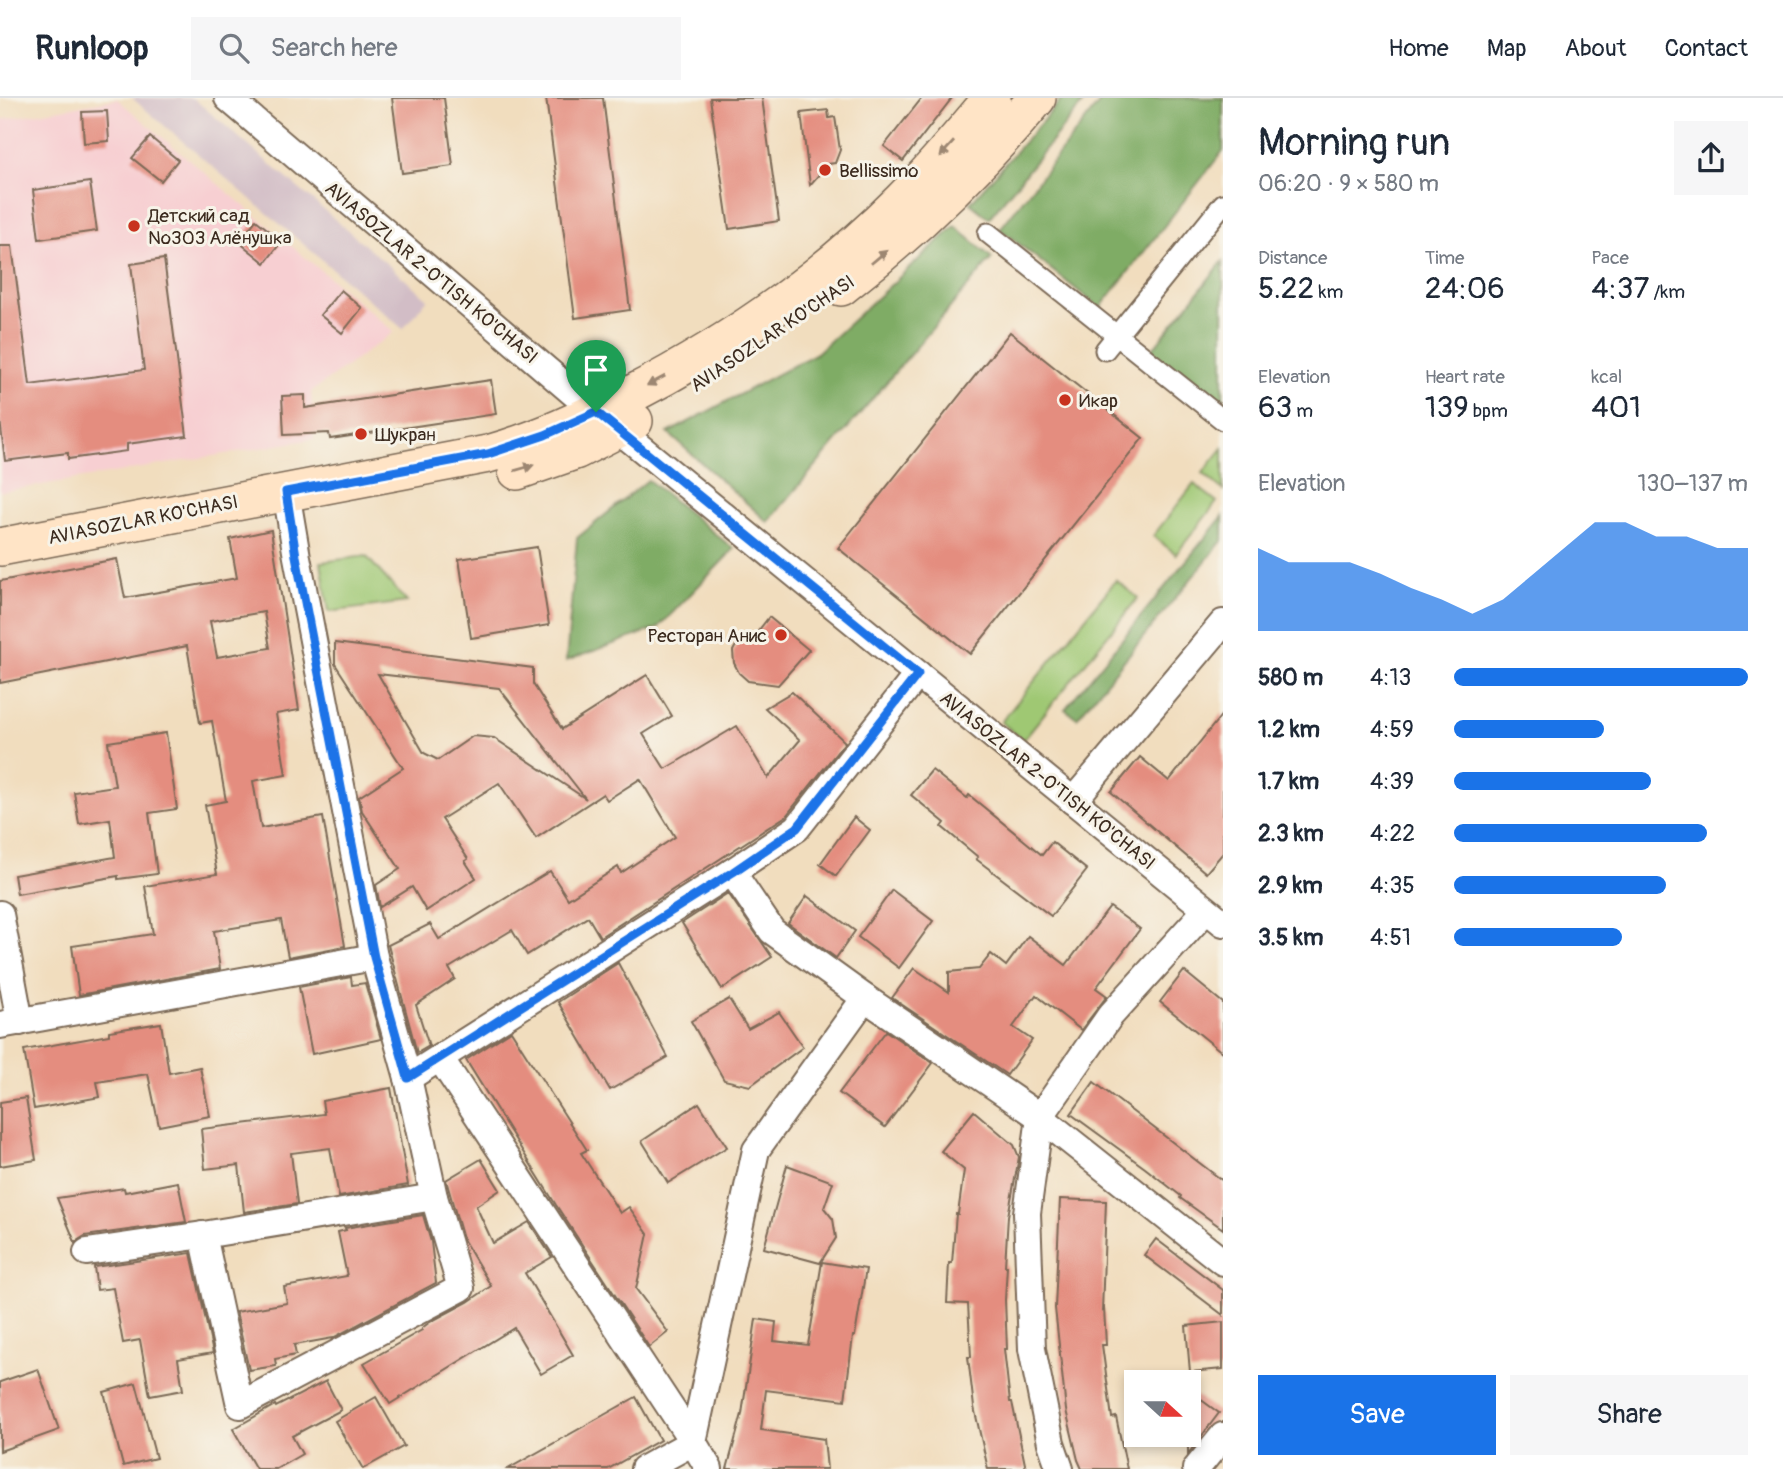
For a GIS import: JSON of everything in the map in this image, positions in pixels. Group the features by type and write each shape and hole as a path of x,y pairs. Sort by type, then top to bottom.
{"main road":[{"name":"AVIASOZLAR KO'CHASI","path":"0,547 286,492 496,475 555,458 759,319 855,244 901,201 992,98"},
{"name":"AVIASOZLAR KO'CHASI","path":"607,421 728,367 851,280 953,190 1037,98"}],"street":[{"name":"AVIASOZLAR 2-O'TISH KO'CHASI","path":"228,98 607,421 1215,916"},
{"path":"1111,343 1223,204"},
{"path":"988,233 1111,343 1223,420"},
{"path":"203,1235 240,1405 461,1288 434,1197 408,1078 374,957 286,492"},
{"path":"1073,801 1223,623"},
{"path":"408,1078 733,872 797,828 918,674"},
{"path":"733,872 772,931 1040,1117 1223,1262"},
{"path":"0,914 10,1024 374,957"},
{"path":"1060,1469 1051,1443 1032,1349 1027,1213 1040,1117 1111,1016 1215,916"},
{"path":"644,1469 693,1442 756,1150 865,998"},
{"path":"440,1058 709,1469"},
{"path":"87,1252 434,1197"},
{"path":"1196,1469 1223,1436"}],"shaded area":[{"path":"132,98 193,98 428,299 403,329"},
{"name":"Детский сад №303 Алёнушка","path":"117,99 394,332 311,392 314,439 0,492 0,120"}],"green space":[{"path":"1063,98 1087,98 989,218 970,203"},
{"path":"1103,98 1223,98 1223,151 1100,308 1000,229"},
{"path":"955,226 992,258 768,522 668,433 817,353"},
{"path":"1223,261 1223,410 1150,352"},
{"path":"1223,448 1223,490 1203,473"},
{"path":"648,480 734,549 658,628 566,661 577,538"},
{"path":"1194,484 1217,502 1176,554 1153,536"},
{"path":"1223,516 1223,540 1077,718 1065,709"},
{"path":"366,556 407,602 329,612 321,562"},
{"path":"1116,580 1138,598 1023,740 1001,722"}],"building":[{"path":"392,98 444,98 453,166 402,173"},
{"path":"546,98 603,98 630,310 575,318"},
{"path":"710,98 762,98 779,221 729,229"},
{"path":"922,98 952,98 903,161 884,146"},
{"path":"828,110 829,118 835,117 840,150 835,163 828,164 810,185 801,113"},
{"path":"107,111 109,141 84,143 82,112"},
{"path":"150,137 178,160 161,181 132,158"},
{"path":"90,182 97,231 39,239 33,190"},
{"path":"256,220 282,241 265,263 239,242"},
{"path":"0,246 12,246 30,385 144,370 131,264 164,259 187,436 127,444 127,451 68,459 68,453 5,461 0,420"},
{"path":"341,290 362,308 342,333 320,315"},
{"path":"1010,332 1143,438 970,654 838,548"},
{"path":"491,380 496,414 330,439 329,433 284,435 282,396 305,395 305,408"},
{"path":"271,530 299,710 276,714 286,775 253,781 261,828 323,817 345,946 288,957 281,920 214,931 220,969 79,995 72,946 153,934 145,886 217,874 205,805 226,801 212,721 200,723 187,646 0,683 0,581 117,559 125,598 237,578 230,539","holes":["264,612 270,648 217,657 210,621"]},
{"path":"537,547 549,625 471,638 459,559"},
{"path":"769,617 809,650 778,685 748,681 739,673 734,663 733,651 740,638 748,634 755,635"},
{"path":"335,643 533,668 533,684 562,729 647,675 672,716 643,734 665,769 737,726 768,778 800,740 765,708 792,692 845,742 786,816 600,937 588,917 527,955 512,930 449,968 455,979 416,1005 429,1046 417,1053 388,945 430,924 439,939 550,871 568,899 618,867 621,873 675,837 640,779 607,800 603,794 536,838 499,783 442,819 468,859 465,861 476,878 426,911 412,887 380,907 376,885 400,869 362,811 359,797 403,768 335,664","holes":["378,674 499,688 586,799 494,738 473,736 438,760 424,753"]},
{"path":"1223,713 1223,853 1206,873 1111,792 1140,757 1169,781"},
{"path":"166,733 177,809 149,813 157,874 118,879 118,876 17,894 14,875 115,857 110,819 79,824 74,792 115,786 108,742"},
{"path":"932,770 967,798 969,795 1042,855 1052,842 1087,870 1051,916 976,859 978,857 942,827 945,823 911,795"},
{"path":"854,817 870,830 836,876 820,864"},
{"path":"892,890 933,921 899,968 858,937"},
{"path":"728,893 772,957 722,989 682,923"},
{"path":"807,896 855,931 836,958 788,923"},
{"path":"1110,907 1140,929 1096,988 1107,996 1081,1030 1036,995 1013,1027 1032,1040 1007,1075 892,998 914,968 949,992 949,972 979,969 991,954 1006,966 1028,936 1066,965"},
{"path":"618,963 668,1057 610,1090 558,1002"},
{"path":"1184,971 1223,1003 1223,1053 1160,1002"},
{"path":"351,977 352,985 365,983 381,1039 312,1054 299,987"},
{"path":"729,999 748,1029 779,1012 803,1047 750,1086 724,1080 691,1021"},
{"path":"161,1023 169,1073 200,1067 210,1116 159,1126 148,1074 97,1082 100,1097 34,1109 24,1050 109,1035 109,1031"},
{"path":"511,1031 587,1150 581,1153 620,1213 629,1207 648,1234 636,1289 668,1332 649,1347 466,1060"},
{"path":"886,1031 933,1063 885,1127 839,1093"},
{"path":"1094,1082 1223,1181 1223,1229 1071,1114"},
{"path":"391,1088 408,1185 339,1197 330,1148 291,1153 297,1204 244,1212 239,1165 205,1169 201,1129 324,1114 322,1101"},
{"path":"26,1098 36,1160 0,1166 0,1102"},
{"path":"699,1103 727,1147 668,1183 642,1141"},
{"path":"974,1111 1014,1145 1019,1157 1008,1216 1005,1266 1007,1349 1004,1349 1010,1402 1026,1469 988,1469 974,1407 968,1357 971,1357 968,1304 947,1303 949,1263 952,1263 956,1214 964,1170 941,1151"},
{"path":"481,1159 500,1190 476,1206 493,1243 529,1222 552,1257 525,1273 573,1355 541,1374 514,1328 390,1404 364,1363 491,1286 463,1239 446,1180"},
{"path":"787,1165 833,1182 824,1208 833,1219 836,1238 820,1263 764,1248"},
{"path":"178,1182 186,1222 85,1236 75,1242 57,1198 124,1188 125,1192"},
{"path":"1060,1199 1106,1201 1102,1312 1104,1308 1106,1345 1102,1345 1112,1418 1116,1417 1127,1469 1082,1469 1078,1460 1066,1410 1055,1308"},
{"path":"423,1215 431,1242 436,1283 333,1338 294,1345 296,1355 275,1359 276,1366 249,1370 236,1312 287,1303 284,1287 347,1276 338,1232 346,1230 345,1228"},
{"path":"1156,1239 1223,1290 1223,1315 1144,1255"},
{"path":"191,1253 213,1353 178,1359 183,1390 150,1396 140,1340 123,1343 113,1288 97,1290 94,1267"},
{"path":"822,1262 866,1269 853,1336 845,1400 766,1390 761,1430 824,1439 827,1469 727,1469 742,1414 756,1319 776,1322 774,1341 808,1345"},
{"path":"1223,1322 1223,1369 1190,1370 1186,1326"},
{"path":"38,1369 59,1430 0,1451 0,1382"},
{"path":"326,1381 341,1410 292,1436 302,1454 276,1469 256,1469 233,1429"},
{"path":"136,1383 156,1458 123,1466 104,1392"},
{"path":"376,1397 404,1446 363,1469 335,1421"},
{"path":"636,1397 660,1440 608,1469 508,1469"},
{"path":"1201,1400 1219,1413 1201,1437"}],"place":[{"name":"Bellissimo","path":"825,170"},
{"name":"Детский сад №303 Алёнушка","path":"134,226"},
{"name":"Икар","path":"1065,400"},
{"name":"Шукран","path":"361,434"},
{"name":"Ресторан Анис","path":"781,635"}],"route":[{"path":"596,412 918,674 797,828 733,872 408,1078 374,957 286,492 488,454 545,435 596,412"}]}
